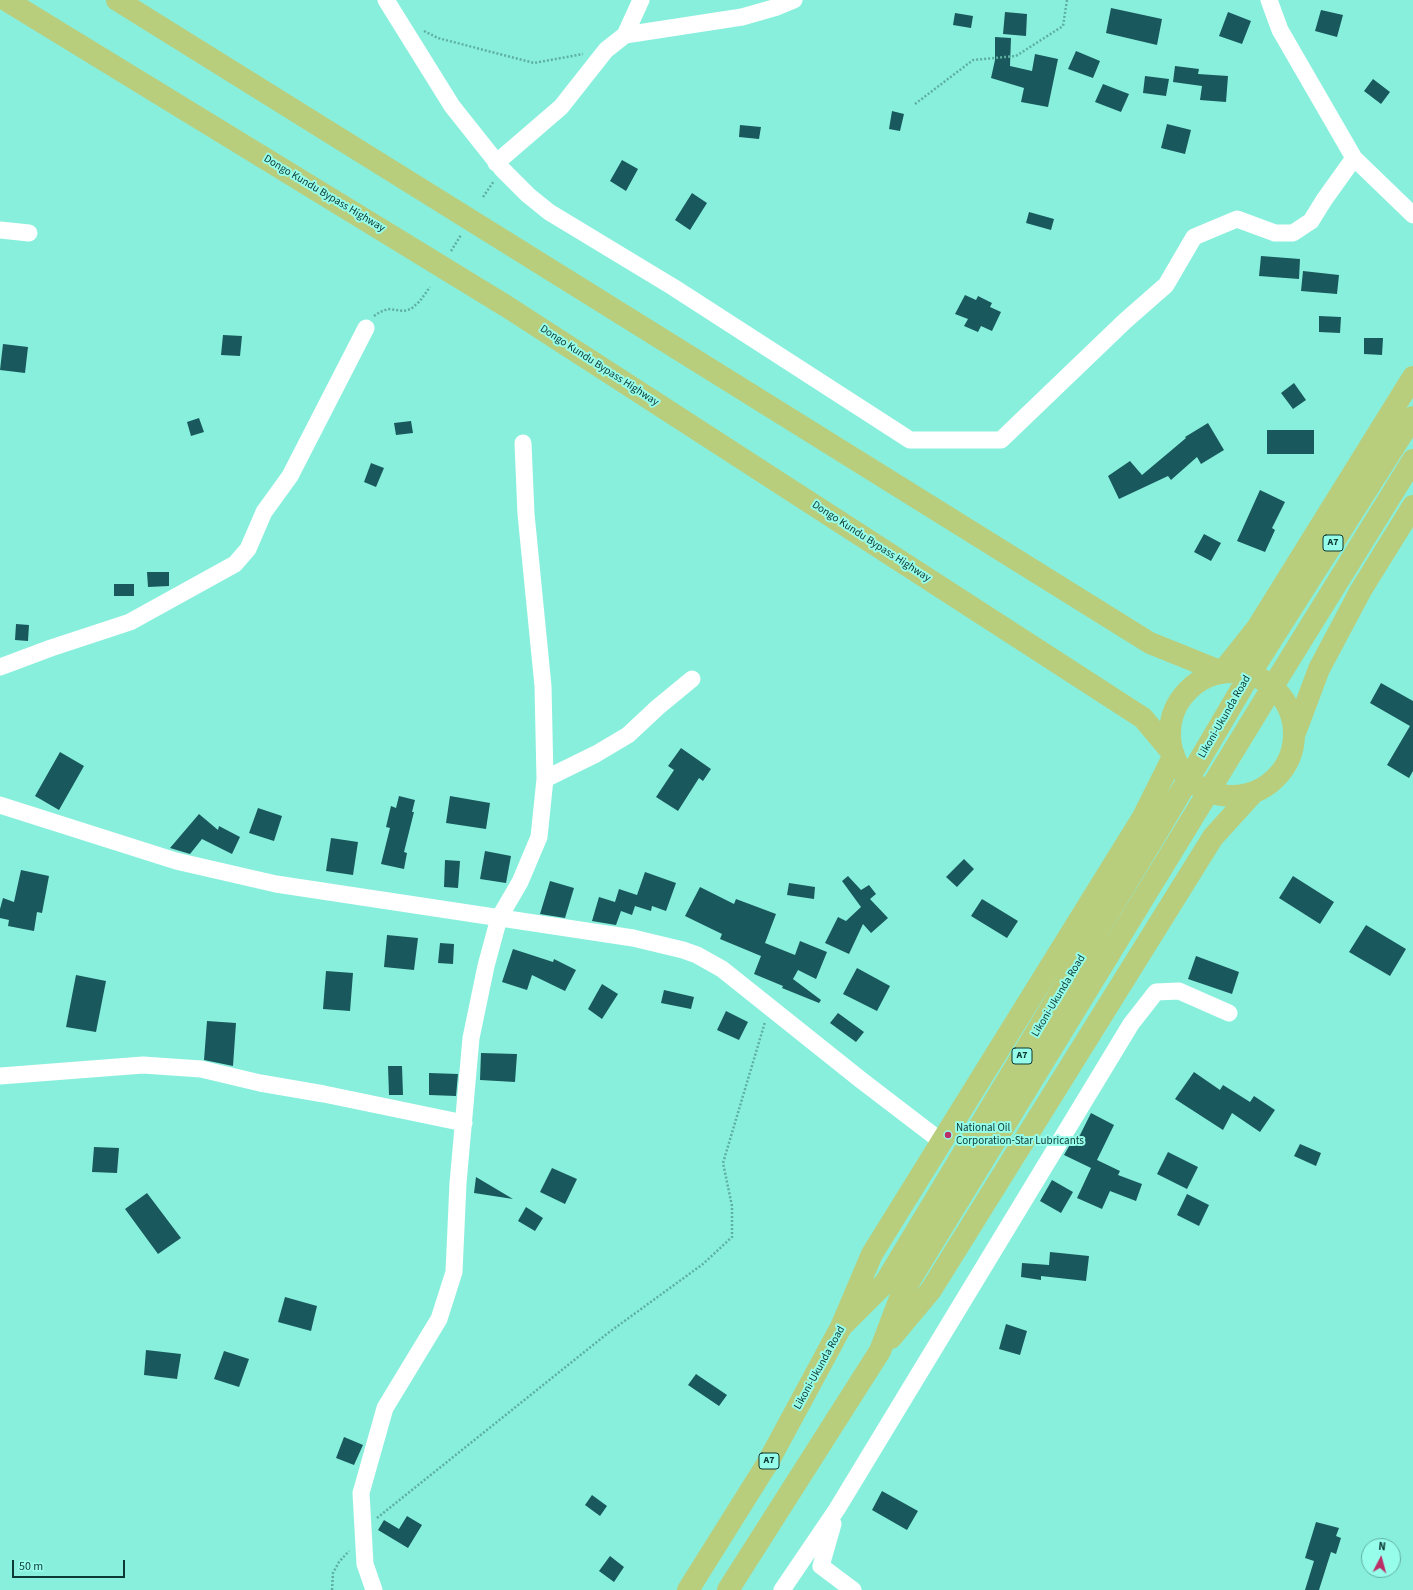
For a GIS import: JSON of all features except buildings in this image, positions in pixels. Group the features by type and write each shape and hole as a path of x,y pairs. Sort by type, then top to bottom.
{"highway":[{"name":"Dongo Kundu Bypass Highway","path":"6,0 506,306 1143,718 1174,755"},
{"path":"117,0 1150,643 1222,672"},
{"path":"1222,672 1257,628 1413,377"},
{"name":"Likoni-Ukunda Road","path":"728,1590 880,1351 894,1288 1159,829 1253,669 1413,417"},
{"name":"Likoni-Ukunda Road","path":"688,1590 767,1464 841,1327 894,1288 1275,683 1413,460"},
{"path":"1294,734 1319,669 1361,590 1413,506"},
{"path":"880,1351 931,1290 1213,837 1254,792 1275,779 1283,770 1293,748 1294,734 1291,712 1285,701 1273,687 1258,677 1247,673 1234,671 1210,675 1189,688 1178,702 1171,719 1170,731 1174,755 1186,776 1206,790 1230,796 1254,792"},
{"path":"841,1327 872,1254 1143,817 1174,755"}],"street":[{"path":"386,0 399,18 452,106 496,162 528,195 549,212 673,288 910,440 1000,440 1166,285 1194,237 1237,218 1275,233 1293,233 1312,221 1324,200 1354,158"},
{"path":"496,162 561,107 606,50 625,35 641,0"},
{"path":"625,35 742,16 777,7 794,0"},
{"path":"1269,0 1280,30 1354,158 1413,215"},
{"path":"0,230 29,233"},
{"path":"0,667 51,648 130,622 235,564 248,549 264,512 290,476 366,328"},
{"path":"374,1590 365,1564 360,1493 385,1408 439,1320 454,1272 458,1183 471,1038 486,966 499,918 520,882 539,837 545,779 542,686 526,514 523,443"},
{"path":"545,779 596,754 628,735 658,707 692,679"},
{"path":"0,805 176,861 276,884 633,938 684,950 697,955 722,969 861,1080 942,1142"},
{"path":"782,1590 837,1509 1131,1024 1156,992 1179,991 1229,1013"},
{"path":"0,1076 143,1065 201,1069 260,1083 324,1094 464,1123"},
{"path":"837,1509 821,1566 845,1582 853,1590"}],"path":[{"path":"915,104 973,60 1016,56 1063,26 1067,0"},
{"path":"399,18 438,38 534,63 606,50"},
{"path":"449,253 463,231"},
{"path":"366,328 374,316 380,312 388,309 404,311 411,309 420,301 430,287"},
{"path":"332,1590 333,1573 339,1562 376,1519 608,1333 703,1264 732,1237 732,1206 724,1163 770,1006"}],"place":[{"name":"National Oil Corporation-Star Lubricants","path":"948,1135"}]}
